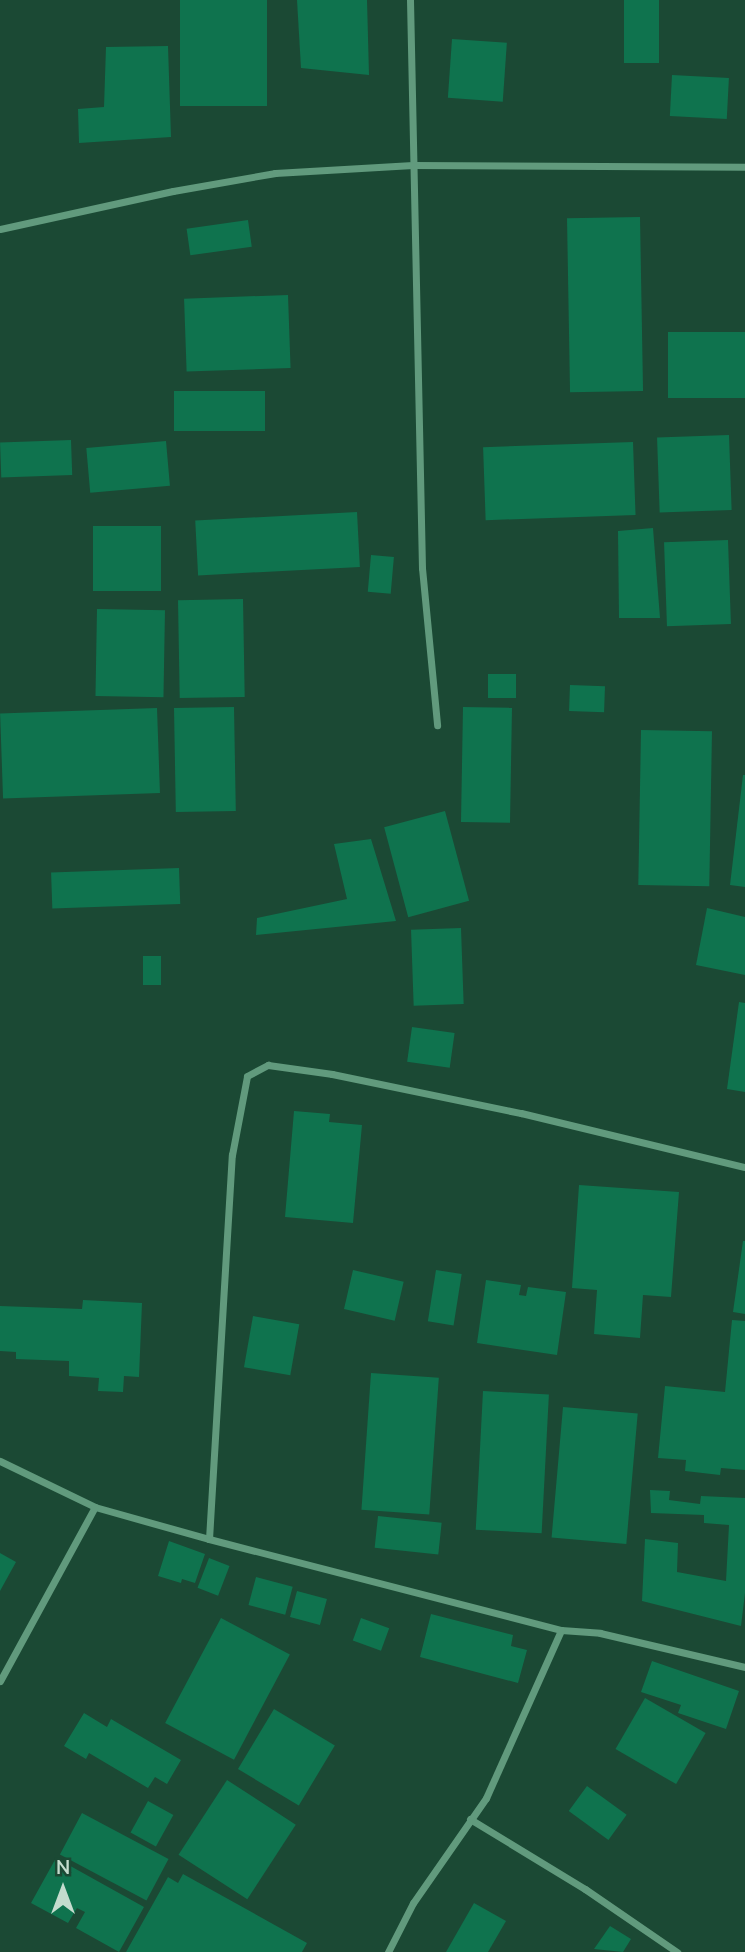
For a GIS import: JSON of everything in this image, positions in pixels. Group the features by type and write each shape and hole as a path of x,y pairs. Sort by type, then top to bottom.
{"street":[{"path":"410,0 422,568 437,725"},
{"path":"0,229 173,191 275,173 413,165 745,167"},
{"path":"209,1539 232,1155 247,1076 268,1066 332,1074 521,1113 745,1167"},
{"path":"0,1461 95,1507 209,1539 561,1630 600,1633 745,1667"},
{"path":"0,1681 95,1507"},
{"path":"387,1952 413,1903 486,1798 561,1630"},
{"path":"470,1819 584,1889 677,1952"}],"building":[{"path":"180,0 267,0 267,106 180,106"},
{"path":"297,0 367,0 369,75 301,68"},
{"path":"624,0 659,0 659,63 624,63"},
{"path":"452,39 507,43 503,102 448,98"},
{"path":"168,46 171,137 79,143 78,109 104,107 106,47"},
{"path":"672,75 729,78 727,119 670,116"},
{"path":"640,217 643,391 570,392 567,218"},
{"path":"248,220 252,247 190,255 187,229"},
{"path":"288,295 291,368 187,372 184,299"},
{"path":"668,332 745,332 745,398 668,398"},
{"path":"174,391 265,391 265,431 174,431"},
{"path":"729,435 732,510 660,512 657,438"},
{"path":"71,440 72,475 1,477 0,442"},
{"path":"166,441 170,486 90,493 86,448"},
{"path":"633,442 636,515 486,520 483,447"},
{"path":"357,512 360,567 198,575 195,520"},
{"path":"93,526 161,526 161,591 93,591"},
{"path":"653,528 660,618 619,618 618,531"},
{"path":"728,540 731,624 667,626 664,542"},
{"path":"371,555 394,557 391,594 368,592"},
{"path":"243,599 245,697 180,698 178,600"},
{"path":"97,609 165,610 163,697 95,696"},
{"path":"488,674 516,674 516,698 488,698"},
{"path":"570,685 605,686 604,712 569,711"},
{"path":"234,707 236,811 176,812 174,708"},
{"path":"463,707 512,708 510,823 461,822"},
{"path":"157,708 160,793 3,798 0,713"},
{"path":"641,730 712,731 709,886 638,885"},
{"path":"745,775 745,887 730,885"},
{"path":"445,811 469,901 408,917 384,827"},
{"path":"371,839 396,921 256,935 257,918 347,899 334,844"},
{"path":"179,868 180,904 52,908 51,872"},
{"path":"707,908 745,917 745,975 696,965"},
{"path":"461,928 464,1004 414,1006 411,930"},
{"path":"143,956 161,956 161,985 143,985"},
{"path":"739,1002 745,1003 745,1092 727,1089"},
{"path":"412,1027 455,1033 450,1068 407,1062"},
{"path":"294,1111 330,1114 329,1122 362,1125 353,1223 285,1217"},
{"path":"579,1185 679,1192 671,1297 643,1295 640,1338 594,1334 597,1290 572,1288"},
{"path":"745,1241 745,1314 733,1312"},
{"path":"353,1270 404,1282 395,1321 344,1309"},
{"path":"436,1270 462,1274 454,1325 428,1321"},
{"path":"486,1280 521,1285 519,1295 526,1296 528,1287 566,1292 557,1355 477,1343"},
{"path":"83,1300 142,1303 139,1377 124,1376 123,1392 98,1391 99,1378 69,1376 69,1361 16,1359 16,1352 0,1351 0,1306 82,1309"},
{"path":"253,1316 299,1324 290,1375 244,1367"},
{"path":"732,1320 745,1321 745,1470 721,1468 720,1475 685,1471 686,1460 658,1458 665,1386 725,1392"},
{"path":"371,1373 439,1378 429,1514 361,1510"},
{"path":"483,1391 549,1394 542,1533 476,1530"},
{"path":"563,1407 638,1414 626,1544 552,1538"},
{"path":"650,1490 670,1491 669,1500 700,1504 701,1496 745,1498 745,1593 741,1626 642,1601 645,1539 678,1543 677,1572 726,1581 729,1525 704,1523 704,1515 651,1513"},
{"path":"378,1516 442,1523 438,1555 375,1548"},
{"path":"169,1541 205,1554 195,1583 182,1579 181,1583 158,1576"},
{"path":"0,1553 16,1562 0,1591"},
{"path":"209,1558 230,1566 218,1596 198,1588"},
{"path":"256,1577 293,1587 285,1615 248,1605"},
{"path":"297,1591 327,1599 320,1625 290,1617"},
{"path":"431,1614 513,1635 511,1646 527,1650 518,1683 420,1657"},
{"path":"221,1618 290,1655 234,1760 165,1723"},
{"path":"361,1618 389,1628 381,1651 353,1641"},
{"path":"652,1661 739,1691 726,1729 678,1713 681,1705 641,1692"},
{"path":"645,1698 706,1733 676,1784 616,1749"},
{"path":"274,1709 335,1746 299,1806 238,1769"},
{"path":"84,1713 107,1727 111,1719 181,1760 167,1784 155,1777 148,1788 89,1753 86,1759 64,1746"},
{"path":"227,1780 296,1825 247,1899 179,1855"},
{"path":"587,1786 627,1815 608,1840 569,1811"},
{"path":"148,1801 173,1815 156,1847 131,1832"},
{"path":"82,1813 169,1859 146,1901 60,1854"},
{"path":"56,1858 144,1907 119,1952 76,1928 85,1912 77,1908 68,1923 31,1903"},
{"path":"183,1874 307,1943 302,1952 126,1952 168,1877 178,1883"},
{"path":"474,1903 506,1921 488,1952 446,1952"},
{"path":"610,1926 631,1939 623,1952 594,1949"}]}
